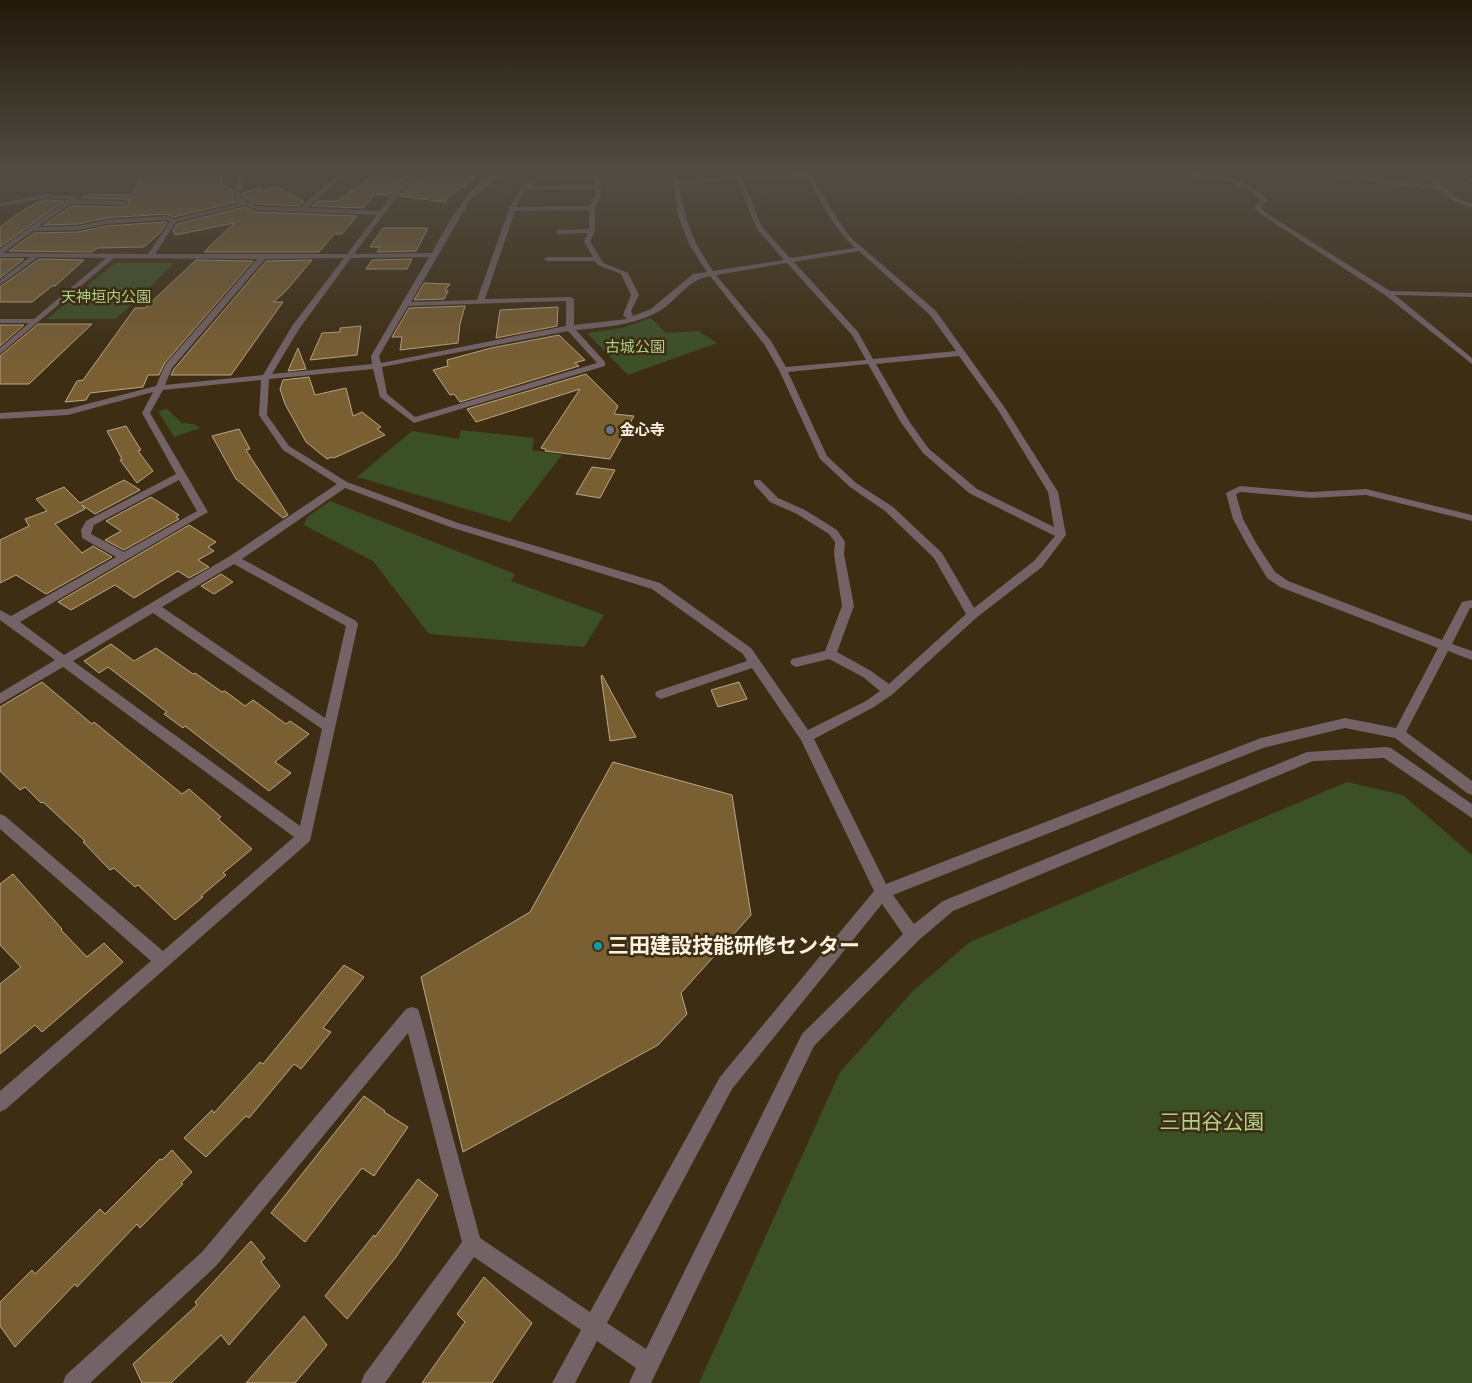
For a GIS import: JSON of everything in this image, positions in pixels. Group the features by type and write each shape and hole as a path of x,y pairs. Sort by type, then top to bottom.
{"street":[{"path":"0,254 23,236"},
{"path":"150,256 164,236"},
{"path":"365,236 295,328 265,378 263,415 286,448 344,484 454,525 656,586 747,651 806,737 882,892 913,935"},
{"path":"405,304 570,298 570,328 602,364 414,420 383,395 374,356 444,236"},
{"path":"480,302 503,236"},
{"path":"590,236 588,241 600,264 624,273 635,295 627,311 627,315 633,320"},
{"path":"689,236 693,246 711,274 768,343 783,370 823,458 854,485 889,509 938,556 972,615"},
{"path":"766,236 855,334 905,420 926,451 973,491 1061,534"},
{"path":"806,737 870,704 889,691 972,615 1038,564 1061,534 1053,492 1002,410 933,312 846,236"},
{"path":"1300,236 1388,293 1472,362"},
{"path":"0,416 68,412 160,388 376,366 570,328 633,320 654,311 696,276 861,249"},
{"path":"0,254 263,257 432,255"},
{"path":"0,283 37,255"},
{"path":"0,352 112,256"},
{"path":"11,622 203,512 146,413 160,388 168,366 263,257"},
{"path":"547,260 597,259"},
{"path":"1388,293 1472,296"},
{"path":"0,321 36,321"},
{"path":"783,370 962,353"},
{"path":"124,557 86,536 86,530 90,523 182,476"},
{"path":"757,482 774,500 801,512 834,532 840,542 839,554 848,606 830,654"},
{"path":"0,699 234,559 344,484"},
{"path":"1472,518 1366,492 1311,495 1240,489 1231,493 1238,519 1271,575 1284,584 1472,656"},
{"path":"0,1103 305,837 352,624 234,559"},
{"path":"1399,734 1443,646 1466,605 1472,604"},
{"path":"154,607 329,726"},
{"path":"0,614 63,662 305,837"},
{"path":"796,662 830,654 867,674 889,691"},
{"path":"661,694 755,663"},
{"path":"564,1383 726,1083 882,892 1261,743 1345,723 1399,734 1472,789"},
{"path":"640,1383 808,1040 913,935 948,906 1312,756 1386,752 1472,812"},
{"path":"0,820 37,854 163,961"},
{"path":"74,1383 209,1259 412,1015 472,1244 650,1364"},
{"path":"372,1383 472,1244"}],"green space":[{"name":"天神垣内公園","path":"115,263 175,263 116,319 47,319"},
{"name":"古城公園","path":"651,318 666,333 698,331 717,343 628,375 587,333 622,328"},
{"path":"167,409 182,423 194,424 200,428 174,437 158,411"},
{"path":"461,430 534,438 532,450 562,455 510,522 357,477 412,431 459,439"},
{"path":"330,501 515,574 511,581 604,615 584,647 429,634 373,561 304,525 307,517"},
{"name":"三田谷公園","path":"1347,782 1403,795 1472,855 1472,1383 699,1383 840,1072 914,990 970,942"}],"building":[{"path":"0,236 16,236 0,247"},
{"path":"30,236 157,236 144,247 97,248 92,252 9,251"},
{"path":"221,236 333,236 319,252 204,252"},
{"path":"378,236 424,236 416,251 377,252 380,247 370,247"},
{"path":"0,259 24,259 0,278"},
{"path":"39,259 84,260 55,286 52,286 32,302 0,302 0,287"},
{"path":"412,259 407,269 366,269 372,260"},
{"path":"196,260 253,261 164,364 159,375 148,375 143,387 90,393 86,400 65,402 77,381 83,380 135,308 145,308"},
{"path":"312,260 285,292 273,302 283,302 231,375 171,375 174,369 266,261"},
{"path":"424,283 450,284 445,291 448,291 444,299 414,300"},
{"path":"465,306 460,324 458,343 400,350 402,337 392,337 409,308"},
{"path":"558,307 557,326 496,338 500,310"},
{"path":"38,324 92,324 29,384 0,384 0,356"},
{"path":"0,325 24,325 0,346"},
{"path":"361,326 357,355 310,360 322,333 340,332 340,328"},
{"path":"559,335 585,360 575,363 579,366 460,402 454,394 450,395 433,370 448,366 447,360 491,348"},
{"path":"298,348 306,369 288,371"},
{"path":"586,374 618,406 614,414 634,416 610,459 545,451 546,449 541,448 580,389 476,422 467,409"},
{"path":"309,377 315,395 346,388 353,416 362,412 381,427 377,429 385,435 334,458 327,459 306,442 285,404 280,389 283,380"},
{"path":"126,426 141,450 138,451 153,471 137,483 120,460 122,459 107,431"},
{"path":"239,429 250,449 246,450 288,515 283,518 236,479 212,436"},
{"path":"592,467 615,470 600,498 576,494"},
{"path":"124,480 140,490 95,514 82,505 85,509 55,524 82,553 93,546 112,557 46,594 16,575 0,583 0,540 29,526 25,519 47,511 36,499 64,487 80,503"},
{"path":"151,497 179,515 176,517 179,519 124,550 105,540 121,531 106,521"},
{"path":"189,525 216,542 208,547 214,551 198,560 209,567 189,578 178,571 134,598 115,585 71,610 58,602"},
{"path":"221,574 233,582 214,594 201,586"},
{"path":"111,644 134,661 156,648 193,674 195,673 222,692 225,691 245,706 253,700 286,724 290,721 309,734 275,762 291,773 269,791 185,726 183,728 164,714 167,712 108,667 99,673 84,661"},
{"path":"602,675 636,737 610,741"},
{"path":"42,682 92,724 94,722 182,794 189,789 221,817 218,819 252,849 223,873 226,875 201,896 203,897 175,920 138,885 135,887 114,868 110,870 83,842 85,841 43,802 41,803 25,787 20,790 0,771 0,707"},
{"path":"739,682 747,699 718,707 711,690"},
{"name":"三田建設技能研修センター","path":"613,762 732,795 751,915 681,993 687,1014 658,1045 463,1152 421,977 530,912"},
{"path":"13,874 87,957 104,943 123,962 42,1032 35,1025 0,1054 0,984 21,967 0,945 0,884"},
{"path":"344,965 364,977 323,1028 331,1032 301,1069 294,1064 249,1118 246,1116 206,1157 184,1138 212,1110 214,1113 260,1062 263,1064"},
{"path":"364,1096 384,1112 408,1127 374,1176 362,1168 305,1242 271,1213"},
{"path":"172,1150 192,1172 181,1183 183,1184 140,1228 137,1224 77,1287 75,1284 15,1347 0,1326 0,1302 32,1270 35,1274 100,1209 105,1214 160,1159 162,1160"},
{"path":"418,1179 438,1195 396,1257 347,1319 325,1296 374,1235 375,1237"},
{"path":"251,1241 265,1258 261,1262 280,1286 229,1345 221,1335 171,1383 142,1383 133,1364 197,1305 195,1302"},
{"path":"484,1277 532,1323 492,1383 422,1383 465,1322 457,1314"},
{"path":"304,1316 327,1345 295,1383 246,1383"}],"place":[{"name":"金心寺","path":"610,430"},
{"name":"三田建設技能研修センター","path":"598,946"}]}
